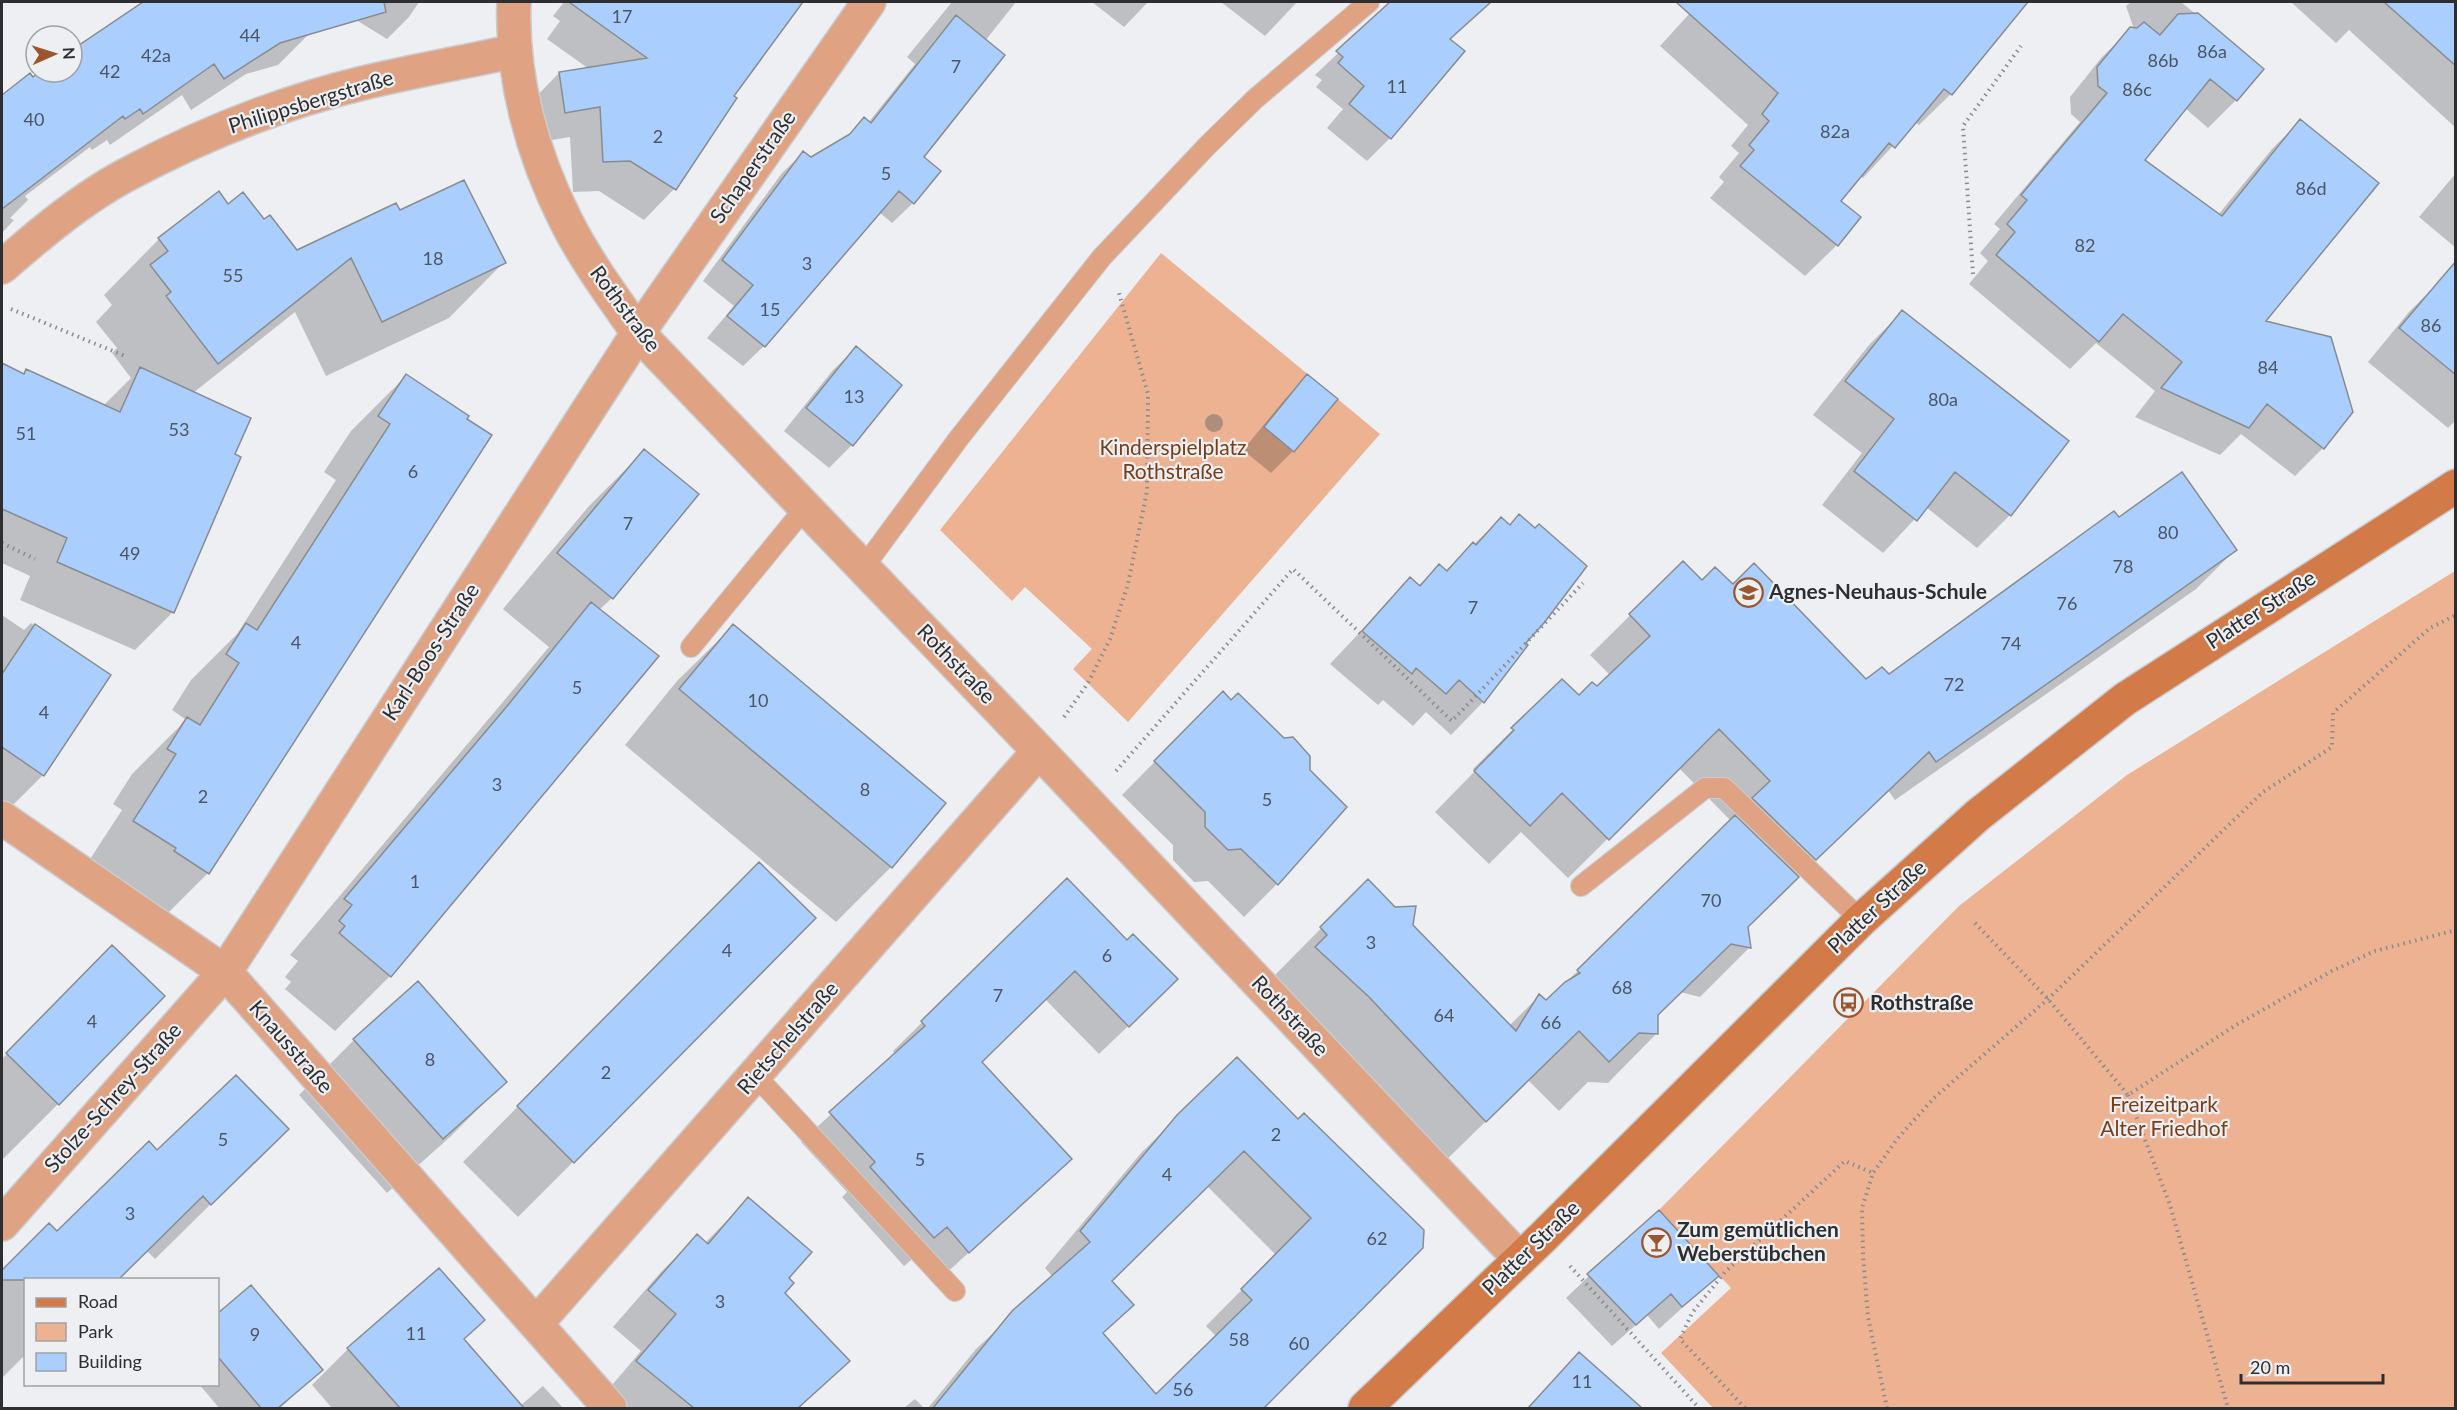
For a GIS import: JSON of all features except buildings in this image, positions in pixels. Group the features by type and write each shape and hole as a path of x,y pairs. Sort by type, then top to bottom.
{"main road":[{"name":"Platter Straße","path":"1365,1408 1543,1237 1861,920 1978,815 2125,699 2456,486"}],"street":[{"name":"Rothstraße","path":"514,2 515,51 522,97 549,183 567,223 596,273 638,333 1039,751 1520,1259"},
{"name":"Schaperstraße","path":"638,333 869,2"},
{"name":"Philippsbergstraße","path":"2,267 42,232 124,176 224,127 362,83 515,51"},
{"name":"Karl-Boos-Straße","path":"225,972 638,333"},
{"name":"Rietschelstraße","path":"536,1324 1039,751"},
{"name":"Knausstraße","path":"2,818 225,972 610,1408"},
{"name":"Stolze-Schrey-Straße","path":"2,1224 225,972"}],"lane":[{"path":"863,568 958,438 1102,257 1255,99 1369,2"},
{"path":"691,647 805,508"},
{"path":"1581,886 1705,788 1724,788 1861,920"},
{"path":"755,1075 956,1291"}],"path":[{"path":"1973,274 1963,126 2021,46"},
{"path":"1088,683 1110,639 1128,584 1147,491 1148,394 1122,301"},
{"path":"2,305 125,356"},
{"path":"2,543 35,559"},
{"path":"1088,803 1293,569 1452,721 1583,583"},
{"path":"1887,1408 1868,1317 1862,1208 1873,1173 1897,1139 1935,1098 2048,999 2263,792 2332,747 2333,713 2430,628 2456,615"},
{"path":"1975,923 2048,999 2128,1095 2170,1205 2228,1408"},
{"path":"2128,1095 2236,1025 2332,971 2375,951 2456,930"},
{"path":"1745,1408 1680,1339 1692,1312 1725,1272 1845,1161 1873,1173"},
{"path":"1543,1237 1700,1408"}],"green space":[{"name":"Kinderspielplatz Rothstraße","path":"1161,253 1380,434 1128,722 1073,669 1092,649 1025,587 1012,601 940,530"},
{"name":"Freizeitpark Alter Friedhof","path":"2455,571 2455,1408 1713,1408 1661,1353 1731,1288 1659,1210 1959,906 2127,775"}],"place":[{"name":"Agnes-Neuhaus-Schule","path":"1748,592"},
{"name":"Rothstraße","path":"1849,1003"},
{"name":"Zum gemütlichen Weberstübchen","path":"1656,1242"}]}
